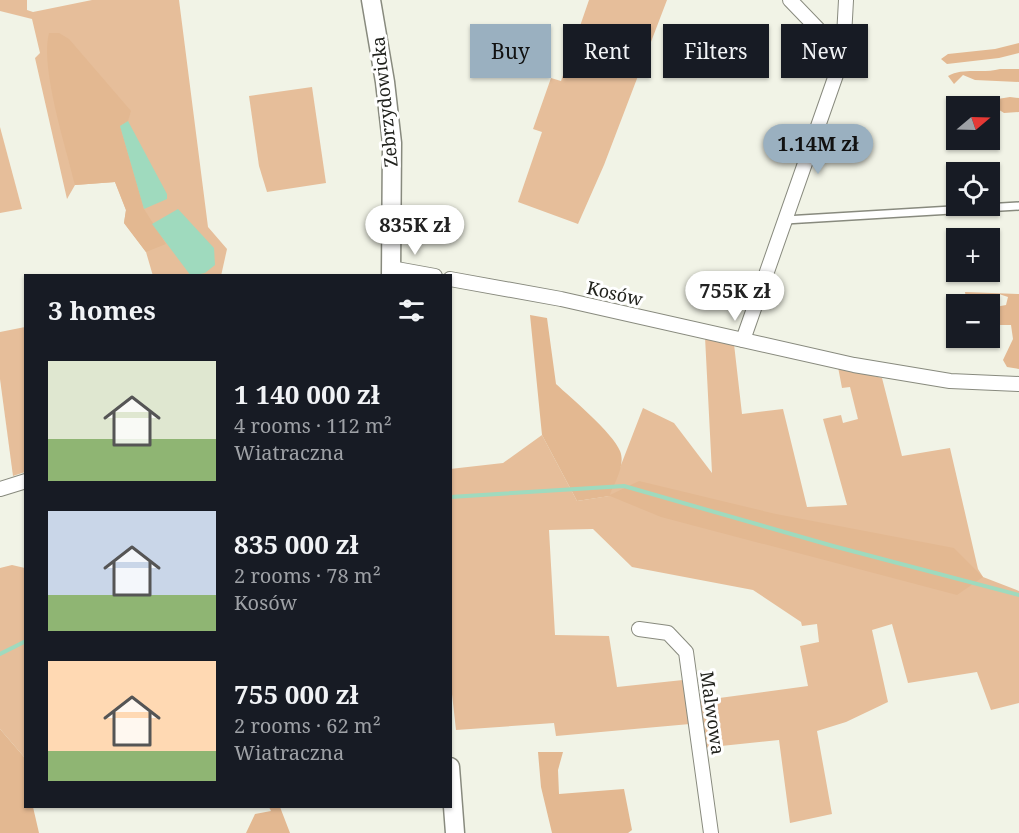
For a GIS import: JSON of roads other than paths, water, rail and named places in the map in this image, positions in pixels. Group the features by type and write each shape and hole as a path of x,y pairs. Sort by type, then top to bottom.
{"street":[{"name":"Zebrzydowicka","path":"371,0 391,128 391,272"},
{"path":"790,0 813,24"},
{"path":"845,24 846,0"},
{"path":"743,340 835,78"},
{"path":"391,272 413,274"},
{"name":"Kosów","path":"452,279 561,299 854,365 944,380 1019,384"},
{"path":"0,489 24,482"},
{"name":"Malwowa","path":"639,630 668,633 686,652 711,833"},
{"path":"452,789 456,833"}],"lane":[{"path":"784,220 1019,206"}],"waterway":[{"path":"452,497 624,486 833,546 1019,595"},
{"path":"0,654 24,642"}]}
